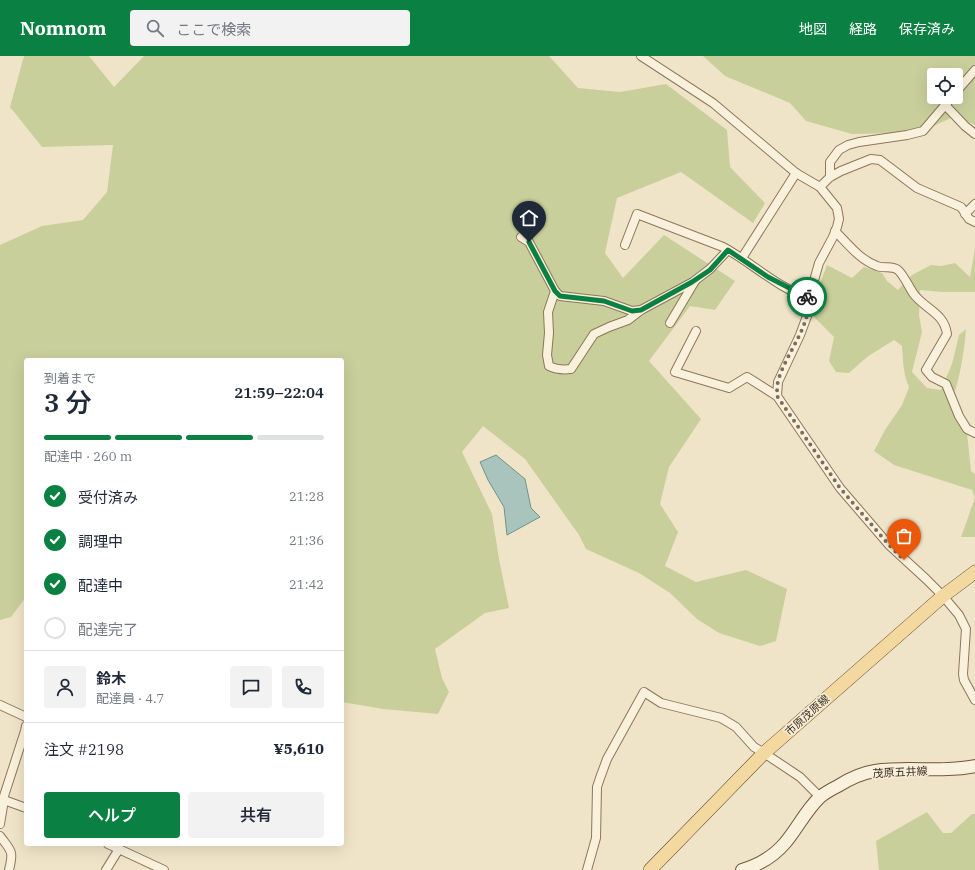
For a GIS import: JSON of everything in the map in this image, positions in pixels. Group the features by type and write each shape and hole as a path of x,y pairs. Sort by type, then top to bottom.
{"main road":[{"name":"市原茂原線","path":"650,870 764,752 944,596 975,572"},
{"name":"茂原五井線","path":"742,870 758,868 786,842 804,816 820,797 856,776 874,771 947,770 975,766"}],"street":[{"path":"641,56 713,103 796,173 820,187 837,208 839,219 835,231 819,263 809,298 810,308 800,335 778,382 777,396"},
{"path":"963,84 975,70"},
{"path":"830,177 830,162 839,150 848,145 859,142 908,135 922,131 945,105 975,134"},
{"path":"820,187 830,177 861,162 871,159 880,160 917,188 961,208 969,219 975,222"},
{"path":"742,258 796,173"},
{"path":"965,214 975,204"},
{"path":"625,245 637,214 728,250 742,258 768,277 802,296 809,298"},
{"path":"835,231 870,264 882,268 892,267 899,270 914,295 942,319 947,334 926,370 932,377 946,384 959,416 967,429 975,433"},
{"path":"521,237 529,242 555,291 560,296 604,301 632,311 641,310"},
{"path":"555,291 548,312 549,333 547,355 549,366 555,369 571,369 594,334 628,320 641,310 695,280 710,270 728,250"},
{"path":"670,323 695,280"},
{"path":"696,331 675,372 729,388 747,377 777,396 840,488 889,545 944,596 960,615 966,629 963,659 964,680 975,700"},
{"path":"587,870 596,838 597,787 607,760 644,692 661,703 721,718 736,727 754,747 764,752 800,777 820,797"},
{"path":"0,706 24,716"},
{"path":"0,824 3,796 24,737"},
{"path":"3,796 24,807"},
{"path":"0,836 11,852 12,857 9,870"},
{"path":"112,846 164,870"},
{"path":"106,870 119,849"}],"green space":[{"path":"24,56 89,56 114,87 144,56 549,56 578,88 620,92 666,84 727,130 730,167 765,203 753,223 681,172 617,198 605,253 623,278 664,235 735,281 715,310 690,306 649,361 701,419 669,467 660,504 678,532 665,566 696,582 746,570 787,589 776,641 760,646 719,633 697,619 670,593 639,573 586,549 579,535 525,459 483,426 462,452 492,514 509,608 485,613 435,649 442,678 449,692 438,714 383,709 344,702 344,358 24,358 24,600 11,617 0,620 0,245 42,226 83,220 107,192 113,145 42,147 10,107"},
{"path":"703,56 975,56 975,125 955,116 923,131 852,134 806,121 790,103 725,76"},
{"path":"975,249 975,292 920,290 919,315 922,332 912,372 927,388 941,390 952,364 959,335 966,329 961,368 950,407 967,433 971,471 975,474 975,498 972,490 894,465 874,451 885,430 902,405 909,387 904,372 902,346 894,340 867,357 849,373 836,372 829,361 834,337 813,316 814,299 827,265 852,278 864,267 882,273 887,281 898,290 912,275 931,265 941,266 955,263 970,277"},
{"path":"975,498 975,537 961,537"},
{"path":"927,812 943,833 951,833 972,814 975,814 975,870 879,870 876,841"}],"water":[{"path":"496,455 525,479 531,508 540,517 507,535 504,507 488,480 480,462"}],"way so far":[{"path":"807,297 809,298 810,308 800,335 778,382 777,396 840,488 889,545 904,560"}],"route":[{"path":"529,242 555,291 560,296 604,301 632,311 641,310 692,282 710,270 728,250 768,277 802,296 807,297"}]}
